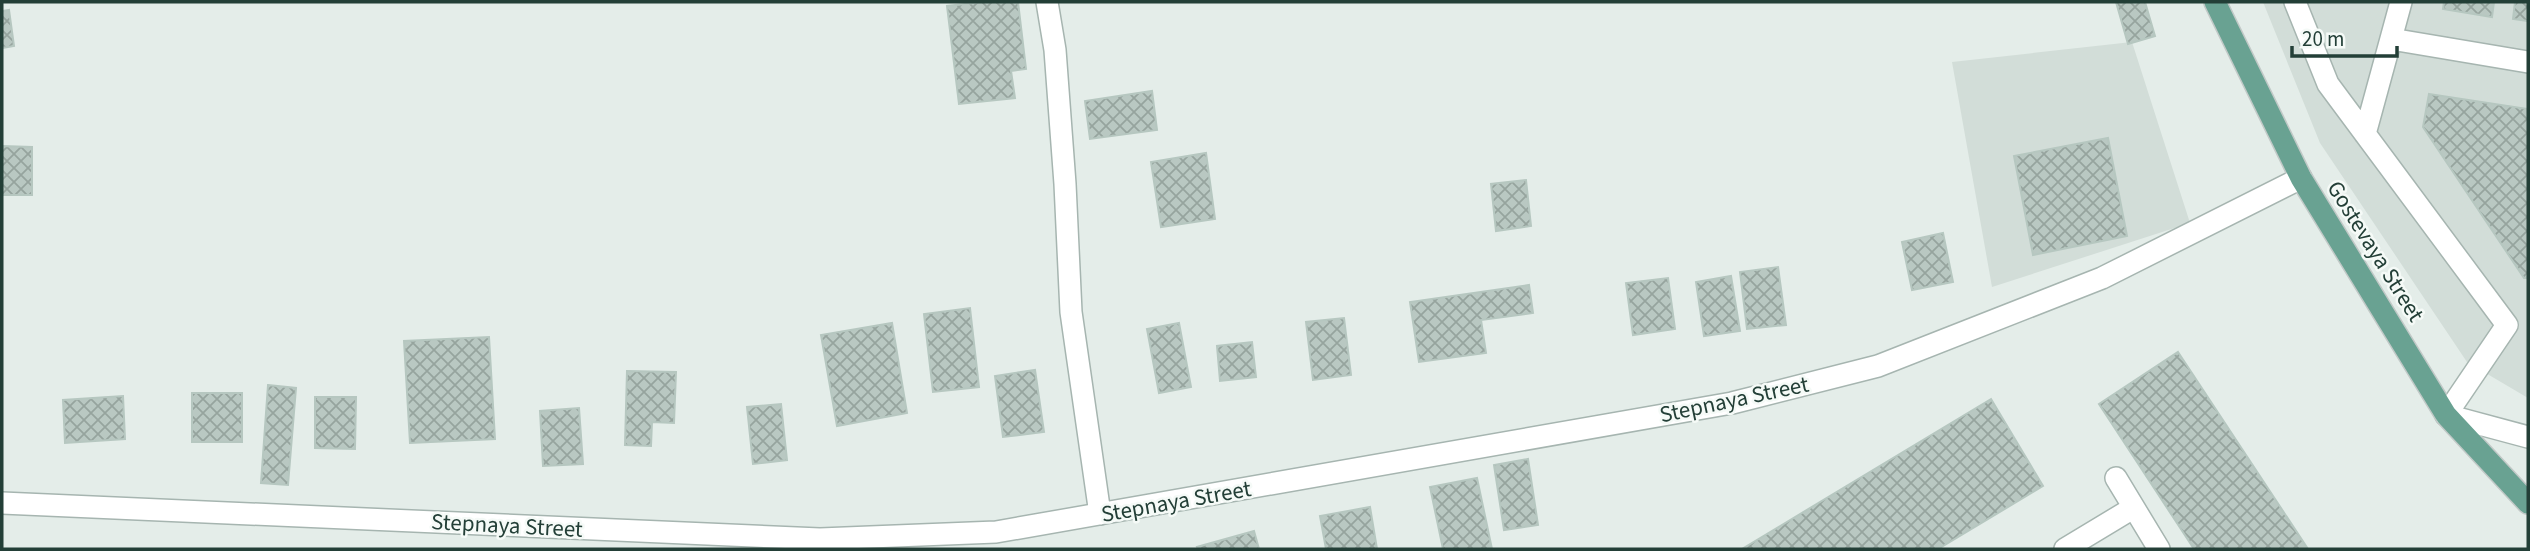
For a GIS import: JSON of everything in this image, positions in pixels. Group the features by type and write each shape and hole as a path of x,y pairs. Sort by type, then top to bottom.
{"main road":[{"name":"Gostevaya Street","path":"2215,2 2301,178 2446,415 2528,503"}],"street":[{"path":"1047,2 1057,76 1071,313 1100,514"},
{"path":"2295,2 2328,84 2507,325 2446,415 2528,437"},
{"path":"2365,134 2401,2"},
{"path":"2391,39 2528,62"},
{"name":"Stepnaya Street","path":"2,503 819,544 996,532 1732,403 1878,366 2102,278 2301,178"},
{"path":"2116,478 2159,549"},
{"path":"2065,549 2133,508"}],"shaded area":[{"path":"2263,2 2528,2 2528,398 2467,362 2320,143"},
{"path":"2132,42 2190,223 1992,287 1952,62"}],"building":[{"path":"1018,2 1026,69 1011,71 1015,98 959,104 947,6"},
{"path":"2116,2 2145,2 2155,36 2128,44"},
{"path":"2444,2 2494,2 2492,17 2443,9"},
{"path":"2515,2 2528,2 2528,21 2513,19"},
{"path":"9,10 14,46 2,48 2,11"},
{"path":"1152,91 1157,130 1090,139 1085,101"},
{"path":"2429,94 2528,109 2528,278 2524,278 2423,127"},
{"path":"2108,138 2127,236 2033,255 2014,156"},
{"path":"2,146 32,147 32,195 2,195"},
{"path":"1206,153 1215,219 1161,227 1151,162"},
{"path":"1526,180 1531,226 1496,231 1491,184"},
{"path":"1943,233 1953,282 1912,290 1902,242"},
{"path":"1778,267 1786,325 1747,329 1740,272"},
{"path":"1731,276 1740,331 1704,336 1696,282"},
{"path":"1668,278 1675,329 1633,335 1626,283"},
{"path":"1529,285 1533,313 1481,320 1486,353 1419,362 1410,302"},
{"path":"970,308 979,387 933,392 924,314"},
{"path":"1344,318 1351,375 1313,380 1306,322"},
{"path":"892,323 907,413 837,426 821,335"},
{"path":"1179,323 1191,387 1159,393 1147,329"},
{"path":"489,337 495,439 410,443 404,341"},
{"path":"1252,342 1256,377 1220,381 1217,346"},
{"path":"2178,352 2308,549 2194,549 2099,404"},
{"path":"1035,370 1044,432 1003,437 995,376"},
{"path":"627,371 676,372 674,423 652,422 651,446 625,445"},
{"path":"268,385 296,388 288,485 261,483"},
{"path":"192,393 242,393 242,442 192,442"},
{"path":"123,396 125,439 65,443 63,400"},
{"path":"315,397 356,397 355,449 315,448"},
{"path":"1991,399 2043,486 1938,549 1742,549"},
{"path":"781,404 787,460 753,464 747,407"},
{"path":"579,408 583,464 543,466 540,411"},
{"path":"1528,459 1538,525 1504,530 1494,465"},
{"path":"1477,478 1492,549 1443,549 1430,487"},
{"path":"1370,507 1377,549 1326,549 1320,516"},
{"path":"1254,531 1259,549 1197,547"}]}
